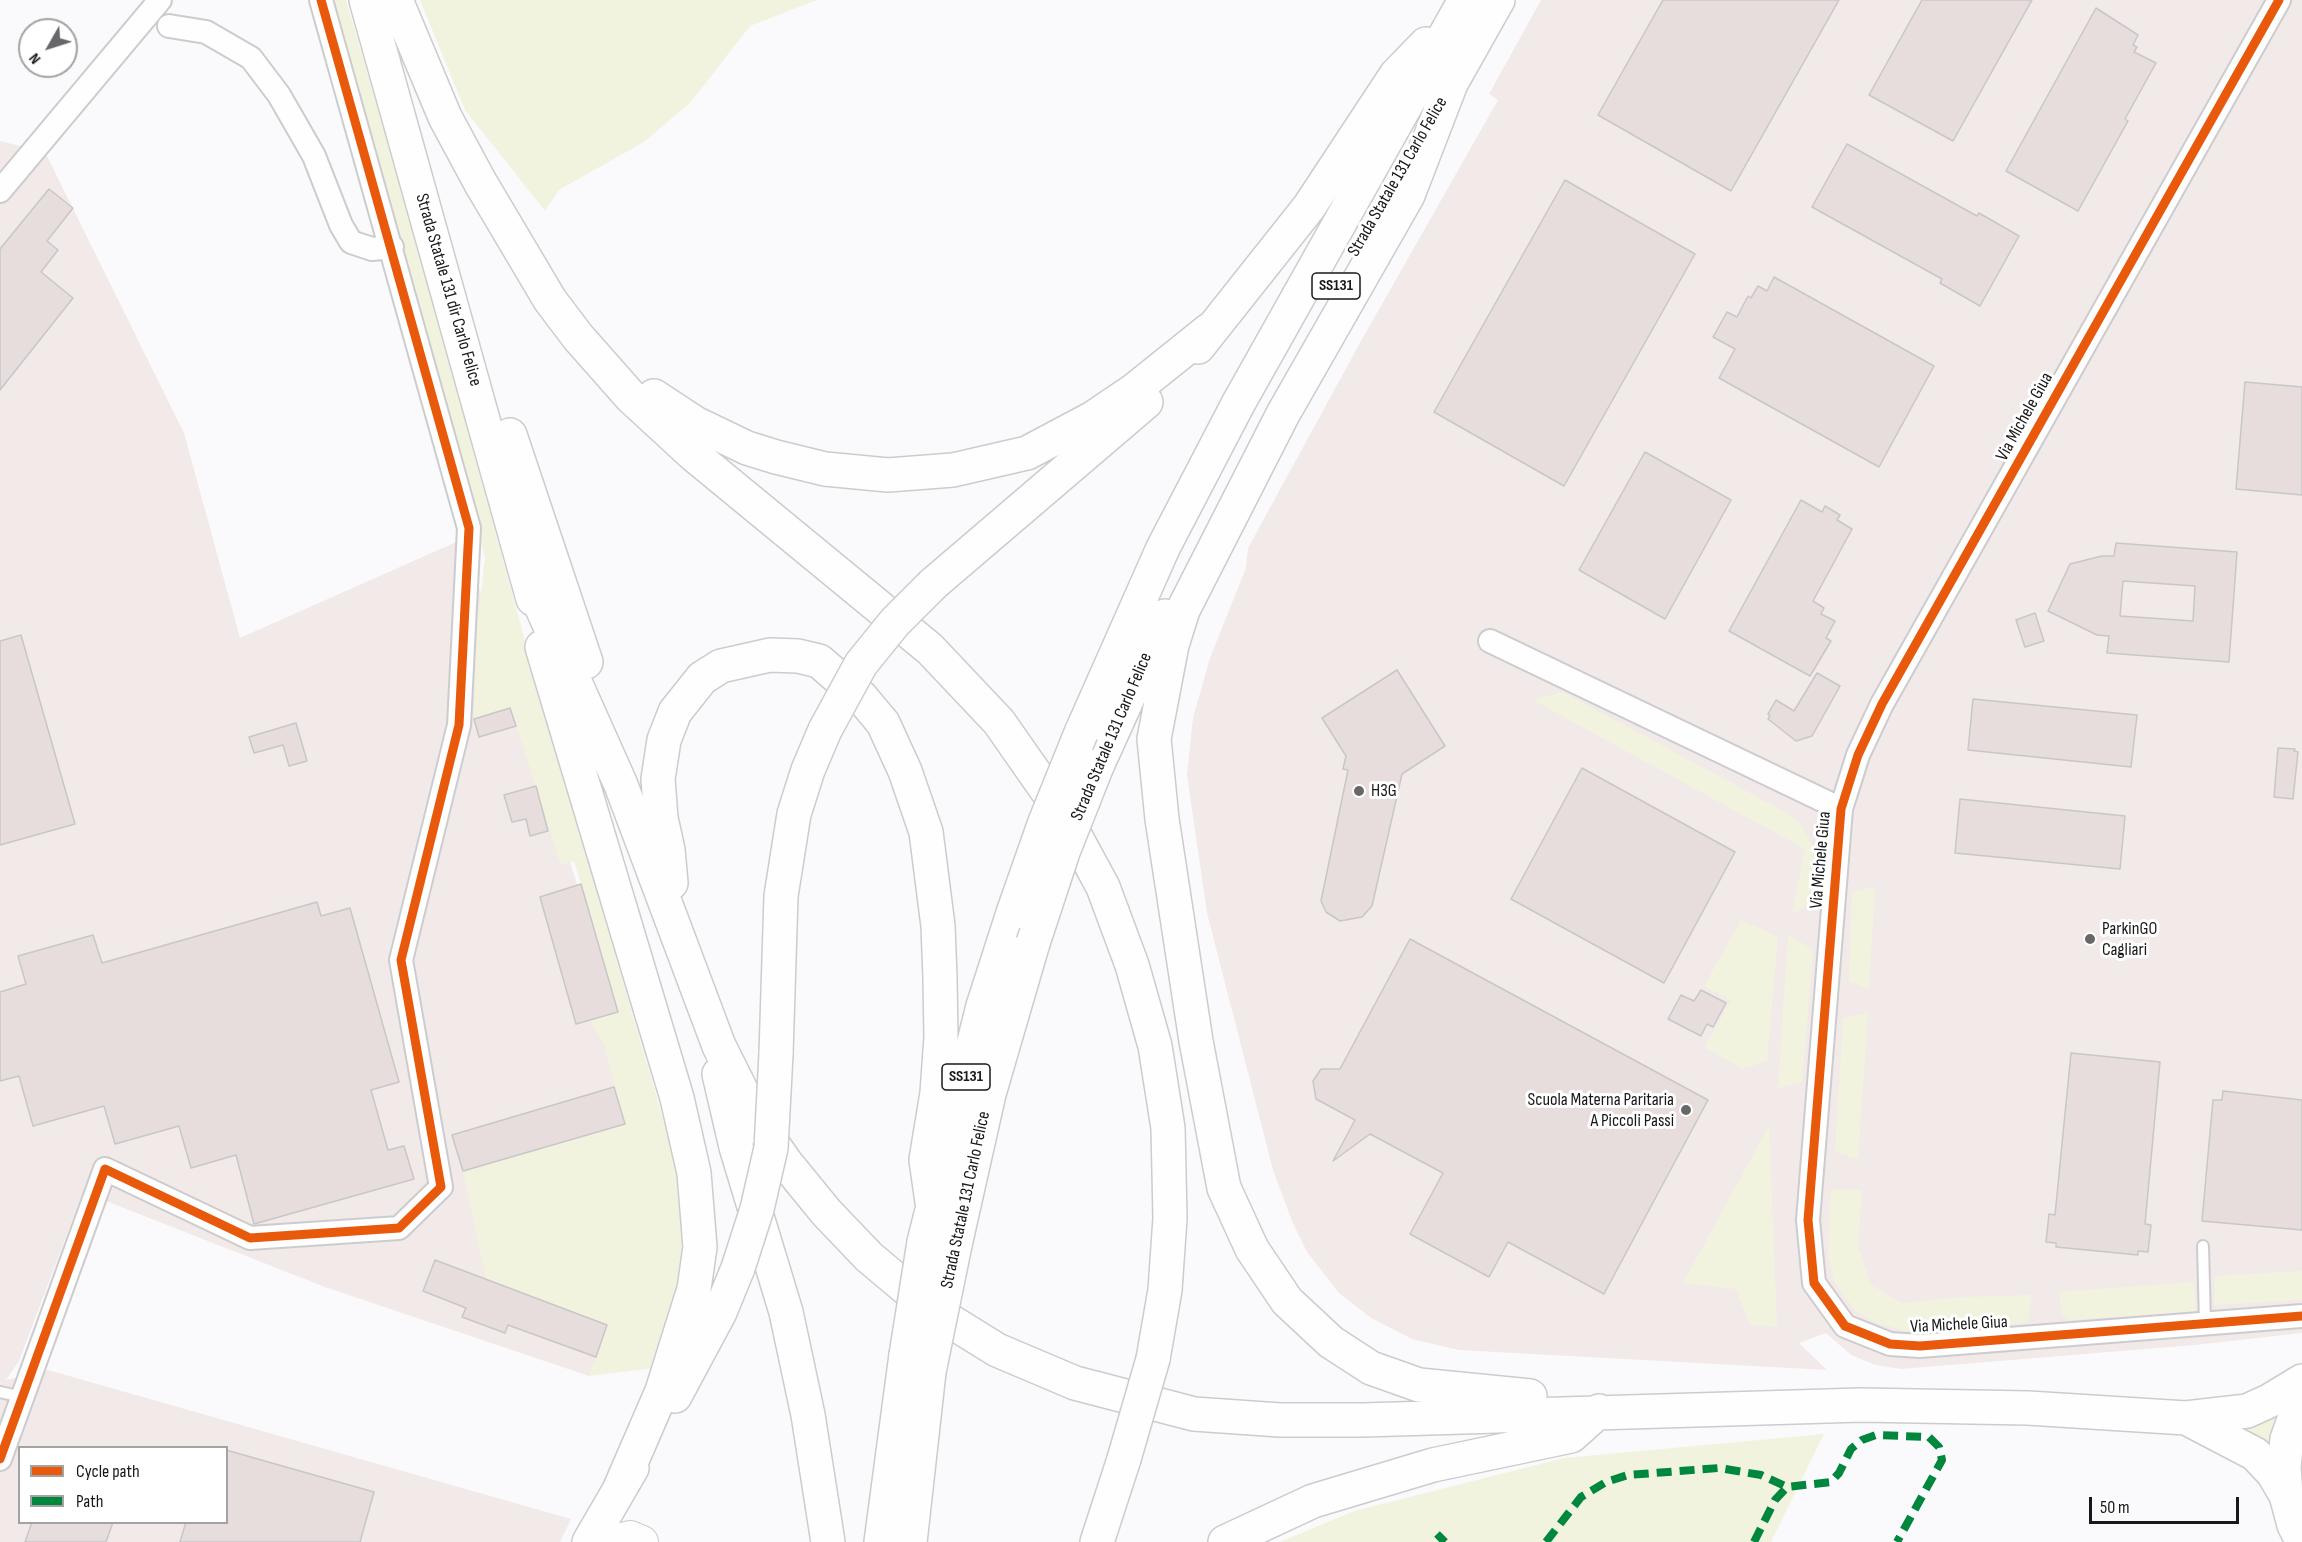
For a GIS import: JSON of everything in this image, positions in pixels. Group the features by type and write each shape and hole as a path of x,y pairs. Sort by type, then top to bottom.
{"main road":[{"name":"Strada Statale 131 dir Carlo Felice","path":"366,0 529,579"},
{"path":"381,0 486,362 590,672 621,785"},
{"path":"396,0 445,117 480,182 550,300 578,337 631,397 694,455 930,649 999,722 1064,815 1103,887 1132,965 1155,1046 1168,1128 1170,1218 1165,1290 1153,1359 1097,1542"},
{"name":"Strada Statale 131 Carlo Felice","path":"881,1542 939,1244 989,1094 1033,943 1063,852 1097,766 1228,481 1375,215 1498,0"},
{"path":"589,1542 696,1359 738,1268 757,1209 771,1148 781,896 794,814 808,770 825,730 872,650 895,622 933,584 1114,432 1186,365 1209,330 1243,292 1309,207 1396,75 1463,3"},
{"name":"Strada Statale 131 Carlo Felice","path":"939,1244 932,1202 984,1006 1045,822 1081,734 1163,548 1238,404 1463,3"},
{"path":"1450,86 1408,195 1289,404 1183,610 1172,645 1154,739 1162,819 1196,1041 1224,1188 1252,1249 1287,1301 1331,1342 1371,1368 1419,1385 1560,1398 1599,1411"},
{"path":"525,256 555,287 614,361 641,386 669,406 695,423 747,448 825,469 888,475 953,470 1027,453 1093,418 1125,397 1209,330"},
{"path":"529,579 621,785 719,1046 755,1118 786,1163 826,1212 869,1257 931,1309 997,1350 1075,1383 1194,1414 1280,1420 1363,1420 1599,1411 1861,1405 2028,1408 2186,1418 2247,1411 2302,1381"},
{"path":"529,579 544,660 676,1098 694,1173 700,1247 694,1289 662,1391 620,1488"},
{"path":"675,929 658,779 664,740 675,712 702,678 721,666 770,655 798,656 819,662 862,698 883,723 905,771 926,832 938,926 940,978 937,1093 926,1160 932,1202"},
{"path":"705,1008 735,1147 786,1312 808,1415 828,1542"},
{"name":"Strada Statale 131 Carlo Felice","path":"910,1542 917,1364"},
{"path":"2302,1398 2287,1439 2284,1467 2286,1495 2294,1525 2302,1541"},
{"path":"1225,1542 1313,1501 1432,1465 1572,1436 1599,1411"},
{"path":"2186,1418 2255,1454 2273,1473 2286,1495"},
{"path":"609,1542 630,1537 642,1542"}],"street":[{"path":"0,191 160,0"},
{"path":"0,1459 105,1169 250,1238 399,1228 441,1187 401,960 459,725 469,528 321,0"},
{"name":"Via Michele Giua","path":"2279,0 1882,704 1858,755 1841,809 1808,1220 1814,1283 1845,1326 1890,1344 1920,1347 2302,1316"},
{"path":"169,26 206,32 251,58 279,95 314,156 341,225 351,242 372,249 392,247"},
{"name":"Via Michele Giua","path":"1490,641 1841,809"}],"lane":[{"path":"2203,1246 2205,1325"},
{"path":"0,1392 22,1397"}],"shaded area":[{"path":"1541,0 2302,0 2302,1333 2195,1345 1901,1369 1876,1365 1851,1355 1826,1333 1799,1343 1827,1370 1459,1350 1412,1339 1371,1318 1339,1293 1307,1252 1292,1221 1273,1170 1207,913 1187,775 1193,718 1210,658 1246,568 1248,548 1361,341 1498,100 1489,94"},
{"path":"0,141 45,152 184,433 240,638 463,539 685,1210 589,1376 325,1287 83,1192 19,1361 6,1380 48,1370 571,1519 560,1542 0,1542"}],"green space":[{"path":"332,0 346,0 404,198 552,739 677,1166 685,1210 683,1285 655,1368 589,1376 607,1325 486,1280 463,1171 624,1124 604,1044 590,1020 618,1011 574,861 561,865 511,709 474,719 477,626 485,558"},
{"path":"420,0 817,0 750,26 691,102 644,142 559,190 545,211 465,110"},
{"path":"1563,692 1787,813 1801,825 1810,841 1815,858 1812,902 1792,914 1805,849 1533,700"},
{"path":"1875,887 1869,989 1849,981 1852,892"},
{"path":"1741,920 1778,937 1767,1061 1742,1069 1705,1047 1731,1000 1704,986"},
{"path":"1788,934 1813,950 1802,1082 1778,1088"},
{"path":"1868,1013 1858,1159 1835,1152 1843,1018"},
{"path":"1769,1126 1777,1327 1750,1325 1736,1289 1683,1283"},
{"path":"1831,1189 1862,1190 1858,1247 1871,1285 1902,1303 1961,1297 2032,1295 2028,1323 1905,1331 1871,1321 1855,1310 1834,1282 1828,1255"},
{"path":"2302,1271 2302,1300 2214,1305 2215,1276"},
{"path":"2194,1282 2196,1311 2069,1320 2062,1315 2059,1292"},
{"path":"2278,1414 2269,1447 2235,1430"},
{"path":"1824,1434 1771,1542 1280,1542 1354,1511 1564,1458"}],"building":[{"path":"1663,0 1839,0 1731,191 1598,115"},
{"path":"1922,0 2032,0 1953,141 1869,95"},
{"path":"2096,8 2138,35 2133,45 2137,47 2134,52 2156,63 2125,119 2128,121 2078,211 2006,171"},
{"path":"1847,144 1977,216 1979,213 2019,236 1980,306 1940,283 1942,279 1812,207"},
{"path":"1565,180 1695,254 1564,486 1434,412"},
{"path":"49,189 73,208 47,241 58,250 41,272 73,298 0,390 0,249"},
{"path":"1774,277 1934,366 1879,467 1719,378 1735,349 1713,337 1727,312 1737,317 1748,296 1751,298 1758,286 1767,291"},
{"path":"2245,382 2302,387 2302,495 2236,489"},
{"path":"1645,452 1731,500 1665,619 1579,570"},
{"path":"1801,500 1822,512 1825,506 1840,515 1837,520 1852,529 1813,601 1824,608 1821,614 1835,621 1826,638 1831,641 1810,676 1729,631"},
{"path":"2116,543 2237,552 2229,662 2107,653 2109,636 2097,635 2048,611 2070,564 2102,556 2114,556","holes":["2123,581 2195,586 2193,621 2120,616"]},
{"path":"2035,613 2044,641 2025,647 2016,620"},
{"path":"21,635 75,824 0,845 0,641"},
{"path":"1397,670 1445,746 1402,774 1372,906 1362,917 1340,921 1326,912 1321,901 1348,770 1343,769 1346,756 1322,718"},
{"path":"1817,673 1840,686 1812,736 1796,741 1768,719 1770,716 1768,714 1776,700 1794,711"},
{"path":"1973,699 2137,715 2131,767 1968,750"},
{"path":"510,708 516,726 479,737 474,719"},
{"path":"296,723 307,761 289,766 283,745 254,753 249,737"},
{"path":"2278,748 2295,749 2294,751 2298,752 2293,799 2274,797"},
{"path":"1582,768 1735,852 1664,983 1511,899"},
{"path":"536,786 548,831 530,836 526,819 512,822 504,795"},
{"path":"1960,799 2125,816 2120,869 1955,853"},
{"path":"581,884 618,1012 576,1024 540,897"},
{"path":"317,902 321,916 350,908 399,1082 371,1090 388,1150 404,1146 414,1179 254,1224 236,1155 191,1168 179,1126 115,1144 104,1106 33,1126 19,1076 0,1081 0,992 26,984 18,956 93,935 102,963"},
{"path":"1410,939 1708,1100 1604,1294 1508,1242 1489,1277 1410,1234 1443,1173 1370,1134 1333,1161 1355,1120 1316,1099 1313,1081 1321,1069 1340,1069"},
{"path":"1701,990 1726,1003 1713,1027 1707,1024 1701,1036 1668,1019 1681,995 1694,1001"},
{"path":"2071,1053 2160,1062 2145,1224 2151,1225 2148,1252 2138,1251 2138,1255 2056,1247 2056,1243 2046,1242 2049,1214 2055,1215"},
{"path":"614,1087 625,1124 463,1171 452,1135"},
{"path":"2223,1091 2302,1100 2302,1230 2202,1221 2213,1100 2222,1100"},
{"path":"435,1260 607,1325 596,1357 508,1325 505,1333 462,1317 466,1308 423,1291"},
{"path":"228,1451 374,1492 360,1542 180,1542 185,1524 228,1524"},
{"path":"31,1524 112,1524 106,1542 25,1542"}],"marked path":[{"path":"1754,1542 1775,1500 1787,1487 1831,1482 1839,1473 1851,1449 1862,1440 1876,1435 1929,1437 1939,1447 1942,1460 1897,1542"},
{"path":"1546,1542 1581,1497 1606,1482 1628,1475 1719,1468 1761,1475 1787,1487"},
{"path":"1437,1534 1445,1542"}],"cycle path":[{"path":"0,1459 105,1169 250,1238 399,1228 441,1187 401,960 459,725 469,528 321,0"},
{"path":"2279,0 1882,704 1858,755 1841,809 1808,1220 1814,1283 1845,1326 1890,1344 1920,1346 2302,1316"}],"place":[{"name":"H3G","path":"1359,791"},
{"name":"ParkinGO Cagliari","path":"2090,939"},
{"name":"Scuola Materna Paritaria A Piccoli Passi","path":"1686,1110"}]}
